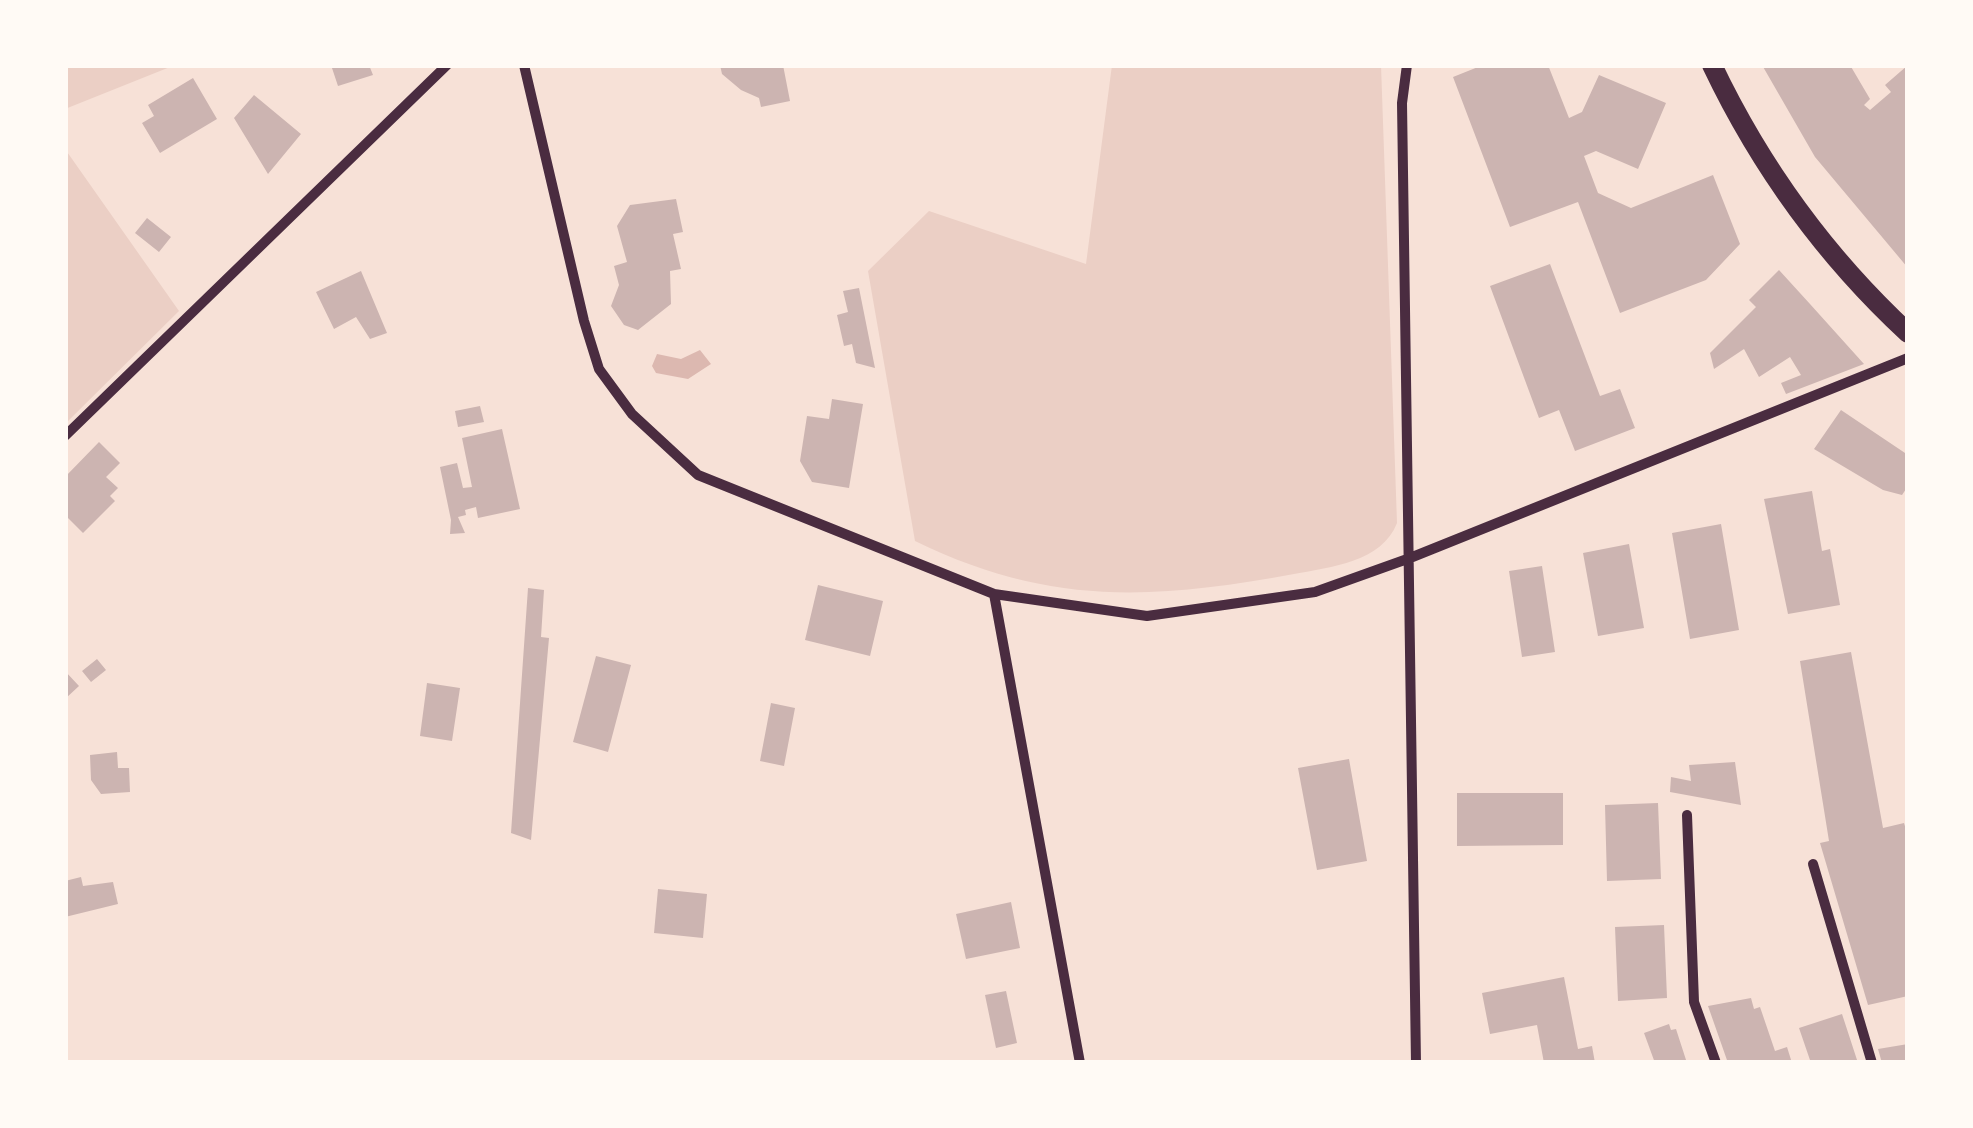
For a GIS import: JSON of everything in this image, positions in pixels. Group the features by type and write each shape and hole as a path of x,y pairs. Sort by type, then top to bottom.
{"main road":[{"path":"1712,65 1794,208 1824,246 1908,333"}],"street":[{"path":"65,436 446,65"},
{"path":"524,65 584,322 599,369 632,414 664,448 698,475 994,594 1147,616 1314,592 1410,558 1908,358"},
{"path":"1407,65 1402,103 1416,1063"},
{"path":"994,594 1080,1063"},
{"path":"1688,815 1694,1002 1716,1063"},
{"path":"1813,864 1872,1063"}],"shaded area":[{"path":"65,65 175,65 65,109"},
{"path":"1112,65 1381,65 1397,523 1390,536 1368,554 1324,569 1242,583 1101,592 1010,577 915,541 868,271 929,211 1086,264"},
{"path":"65,149 179,311 65,424"},
{"path":"700,350 711,364 688,379 656,373 652,366 657,354 681,359"}],"building":[{"path":"331,65 369,65 373,75 338,86"},
{"path":"720,65 783,65 790,101 761,107 759,98 741,90 722,74"},
{"path":"1483,65 1548,65 1569,118 1582,112 1599,75 1666,103 1638,169 1596,151 1584,156 1598,193 1631,208 1713,175 1740,244 1706,280 1620,313 1578,202 1510,227 1453,77"},
{"path":"1762,65 1850,65 1870,99 1864,105 1870,110 1891,92 1885,85 1908,65 1908,268 1815,157"},
{"path":"193,78 217,119 160,153 142,123 154,116 148,105"},
{"path":"254,95 301,134 268,174 234,118"},
{"path":"676,199 683,232 673,234 681,269 670,271 671,304 638,330 624,325 611,306 619,285 614,266 627,262 617,226 630,205"},
{"path":"147,218 171,237 159,252 135,233"},
{"path":"1550,264 1600,396 1620,389 1635,428 1575,451 1559,410 1539,418 1490,286"},
{"path":"1779,270 1864,364 1786,394 1781,383 1801,375 1790,357 1759,377 1744,349 1714,369 1710,353 1756,307 1749,300"},
{"path":"361,271 387,333 370,339 356,317 334,329 316,292"},
{"path":"859,288 875,368 856,363 852,344 844,346 837,315 848,312 843,291"},
{"path":"832,399 863,404 849,488 812,482 800,461 807,416 829,419"},
{"path":"480,406 484,422 458,427 455,411"},
{"path":"1841,410 1908,455 1908,486 1902,495 1883,490 1814,449"},
{"path":"502,429 520,509 478,518 476,507 465,510 466,515 458,517 465,533 450,534 451,520 440,467 457,463 463,488 472,487 462,438"},
{"path":"99,442 120,463 106,477 118,488 110,496 115,501 83,533 65,515 65,477"},
{"path":"1812,491 1822,551 1830,549 1840,605 1788,614 1764,499"},
{"path":"1721,524 1739,630 1690,639 1672,533"},
{"path":"1629,544 1644,628 1598,636 1583,553"},
{"path":"1542,566 1555,652 1522,657 1509,571"},
{"path":"818,585 883,601 870,656 805,640"},
{"path":"528,588 544,590 541,637 549,638 531,840 511,833"},
{"path":"1851,652 1883,828 1904,823 1908,836 1908,996 1868,1005 1820,843 1829,841 1800,661"},
{"path":"596,656 631,665 608,752 573,742"},
{"path":"97,659 106,670 91,682 82,671"},
{"path":"65,671 79,686 65,699"},
{"path":"427,683 460,688 452,741 420,736"},
{"path":"771,703 795,708 784,766 760,761"},
{"path":"117,752 118,768 129,768 130,792 101,794 91,780 90,755"},
{"path":"1349,759 1367,861 1317,870 1298,768"},
{"path":"1735,762 1741,805 1670,792 1671,777 1691,781 1689,765"},
{"path":"1457,793 1563,793 1563,845 1457,846"},
{"path":"1658,803 1661,879 1607,881 1605,805"},
{"path":"81,877 83,886 113,882 118,904 65,917 65,881"},
{"path":"658,889 707,894 703,938 654,933"},
{"path":"1011,902 1020,948 966,959 956,914"},
{"path":"1664,925 1667,998 1618,1001 1615,927"},
{"path":"1564,977 1578,1049 1592,1046 1595,1063 1544,1063 1537,1025 1490,1034 1482,993"},
{"path":"1006,991 1017,1043 996,1048 985,995"},
{"path":"1751,998 1754,1009 1760,1007 1775,1051 1787,1047 1792,1063 1728,1063 1708,1006"},
{"path":"1842,1014 1858,1063 1811,1063 1799,1028"},
{"path":"1669,1024 1671,1030 1676,1029 1687,1063 1655,1063 1644,1033"},
{"path":"1908,1044 1908,1063 1882,1063 1878,1049"}]}
